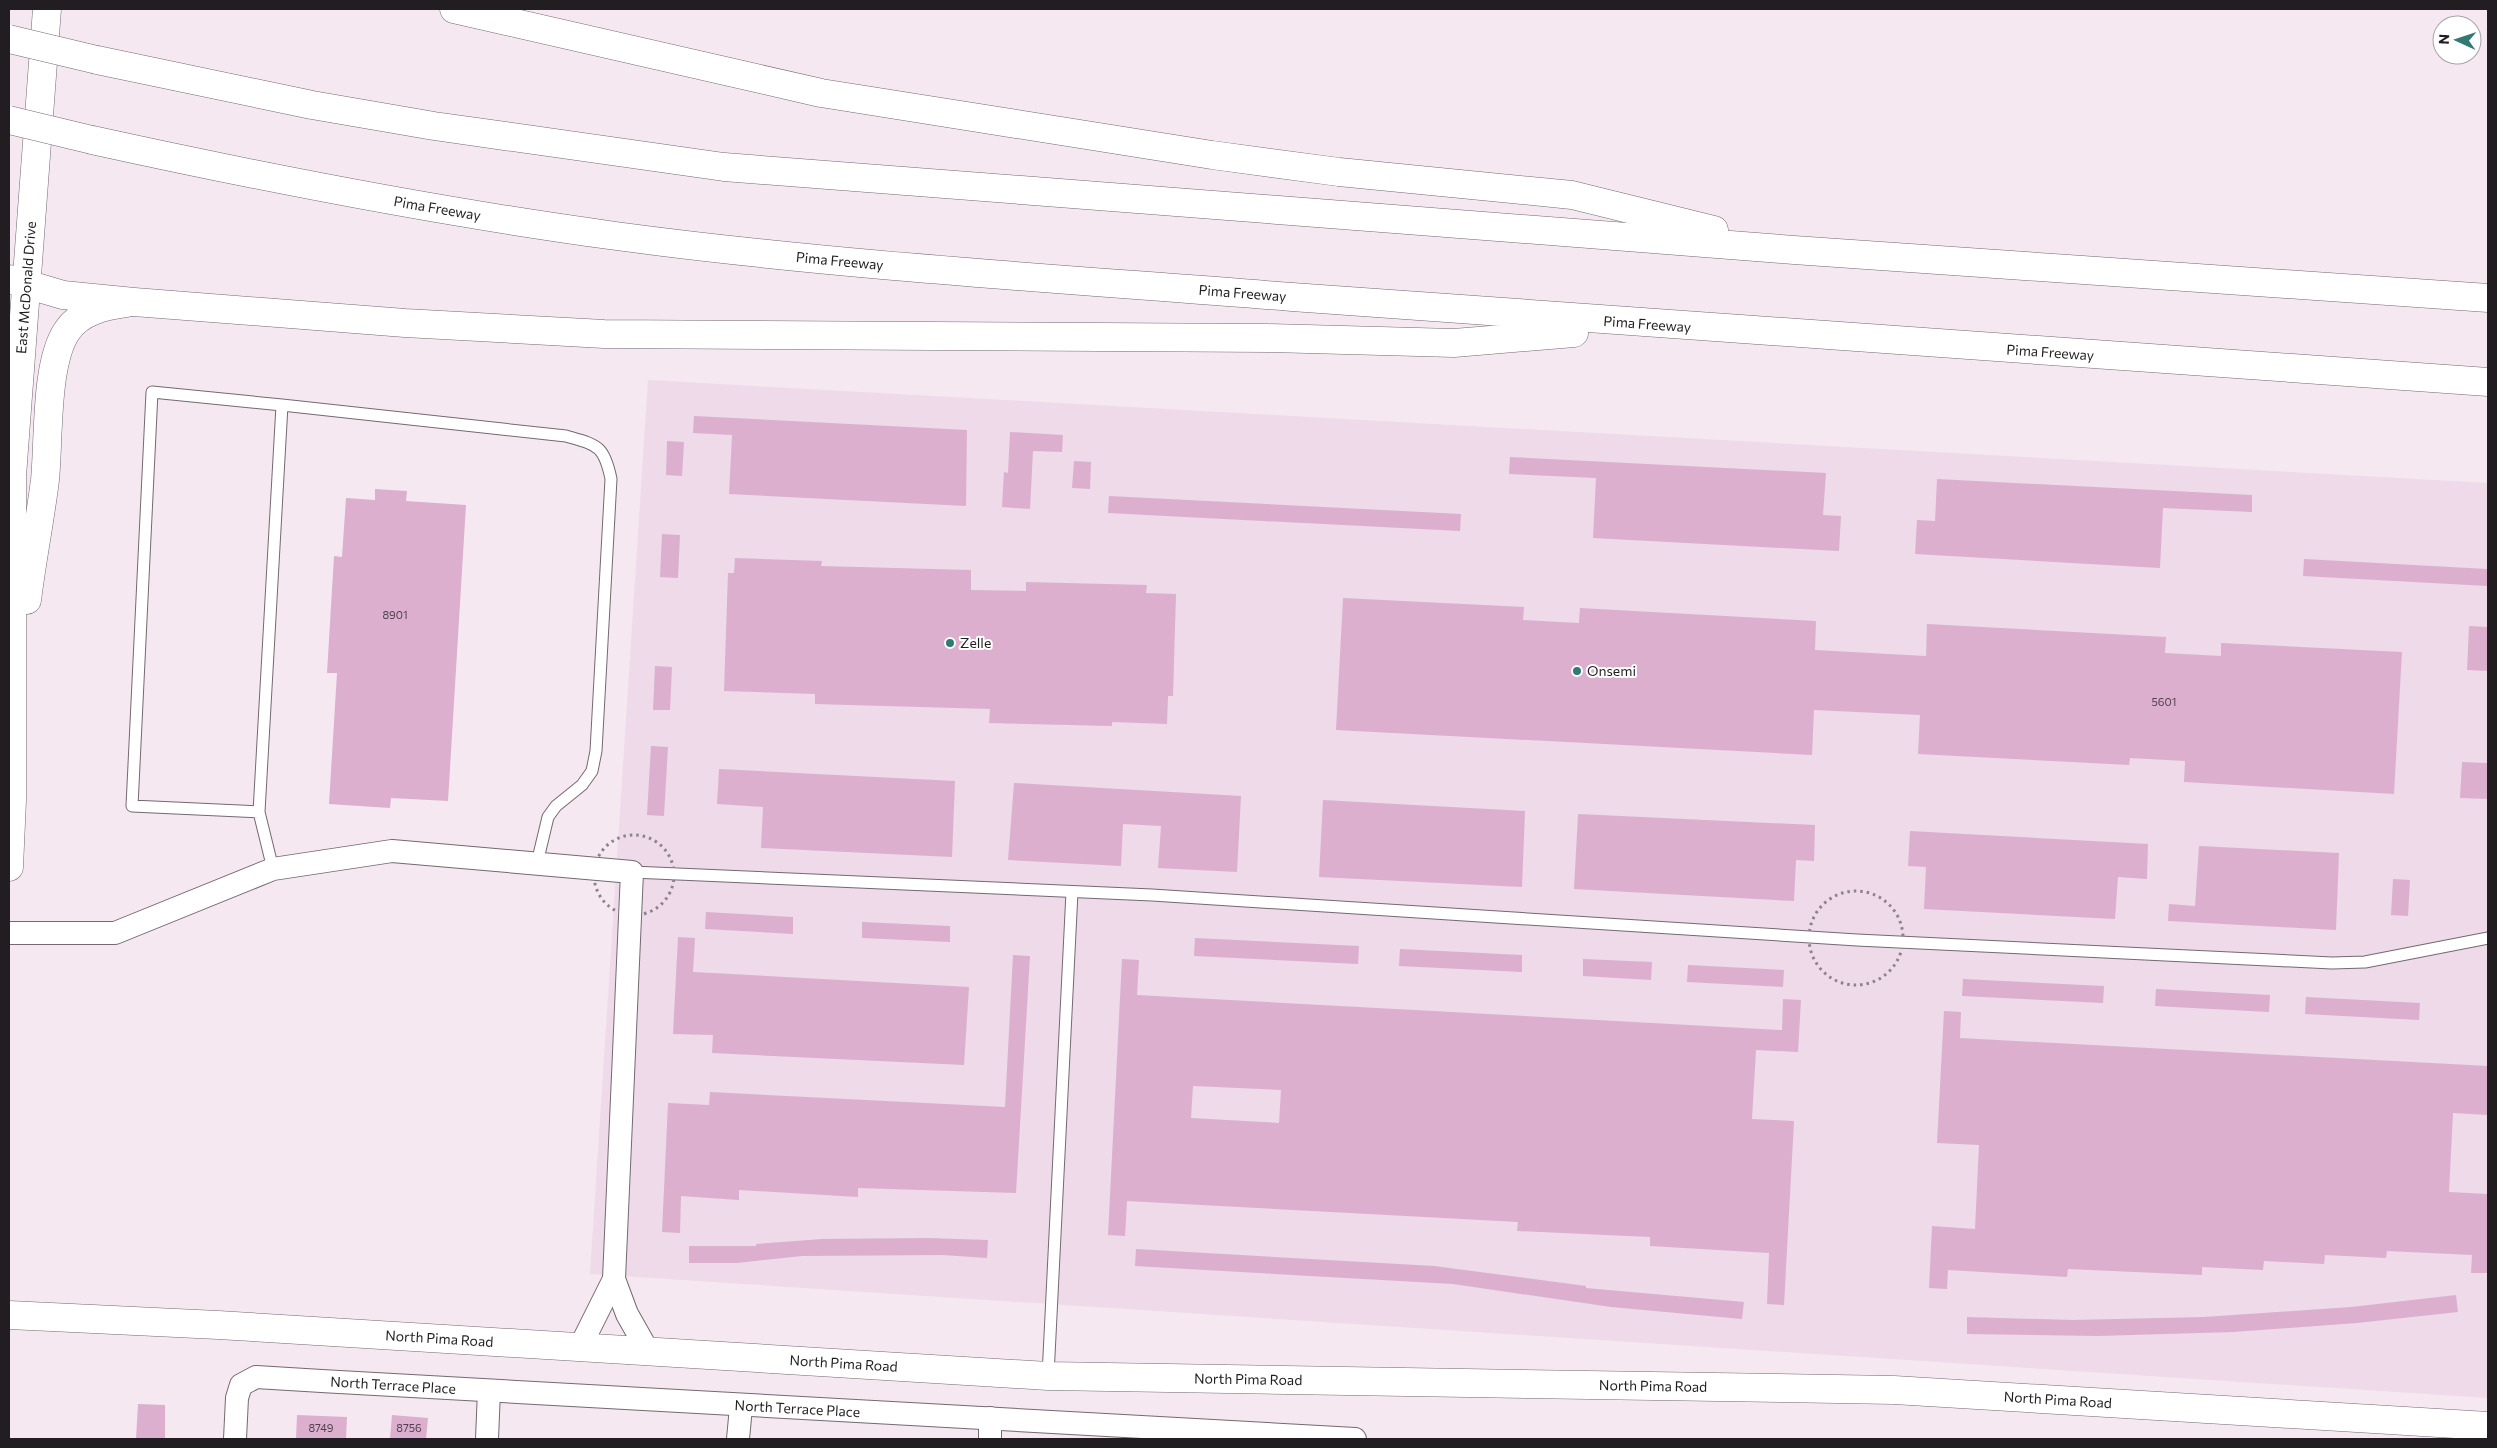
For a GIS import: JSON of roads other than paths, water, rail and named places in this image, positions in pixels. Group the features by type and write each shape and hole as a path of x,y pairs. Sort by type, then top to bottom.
{"main road":[{"name":"East McDonald Drive","path":"9,868 12,716 12,476 18,282 48,9"},
{"path":"454,9 822,93 950,115 1222,157 1339,172 1572,195 1794,250"},
{"path":"9,39 97,60 331,108 434,126 724,166 1794,250 2488,298"},
{"name":"Pima Freeway","path":"9,120 263,178 366,197 618,236 903,266 1658,327 2488,382"},
{"path":"18,282 63,294 134,302 395,322 614,334 1267,338 1454,343 1658,327"},
{"path":"12,716 45,480 53,372 59,346 67,330 81,316 104,306 134,302"},
{"name":"North Pima Road","path":"9,1315 218,1325 579,1349 1048,1376 1894,1390 2488,1426"}],"street":[{"path":"9,933 115,933 273,869 392,851 632,872 614,1279 627,1314 649,1353"},
{"path":"579,1349 614,1279"},
{"name":"North Terrace Place","path":"234,1439 237,1398 241,1385 256,1377 740,1407 990,1429 1355,1439"},
{"path":"487,1439 489,1391"},
{"path":"738,1439 740,1407"}],"lane":[{"path":"259,812 132,806 152,392 566,436 594,444 606,458 611,480 596,751 592,771 582,785 556,806 548,817 537,863"},
{"path":"273,869 259,812 282,405"},
{"path":"632,872 1072,892 1847,939 2332,963 2365,962 2488,938"},
{"path":"1048,1376 1072,892"}],"place":[{"name":"Zelle","path":"950,643"},
{"name":"Onsemi","path":"1577,671"}]}
